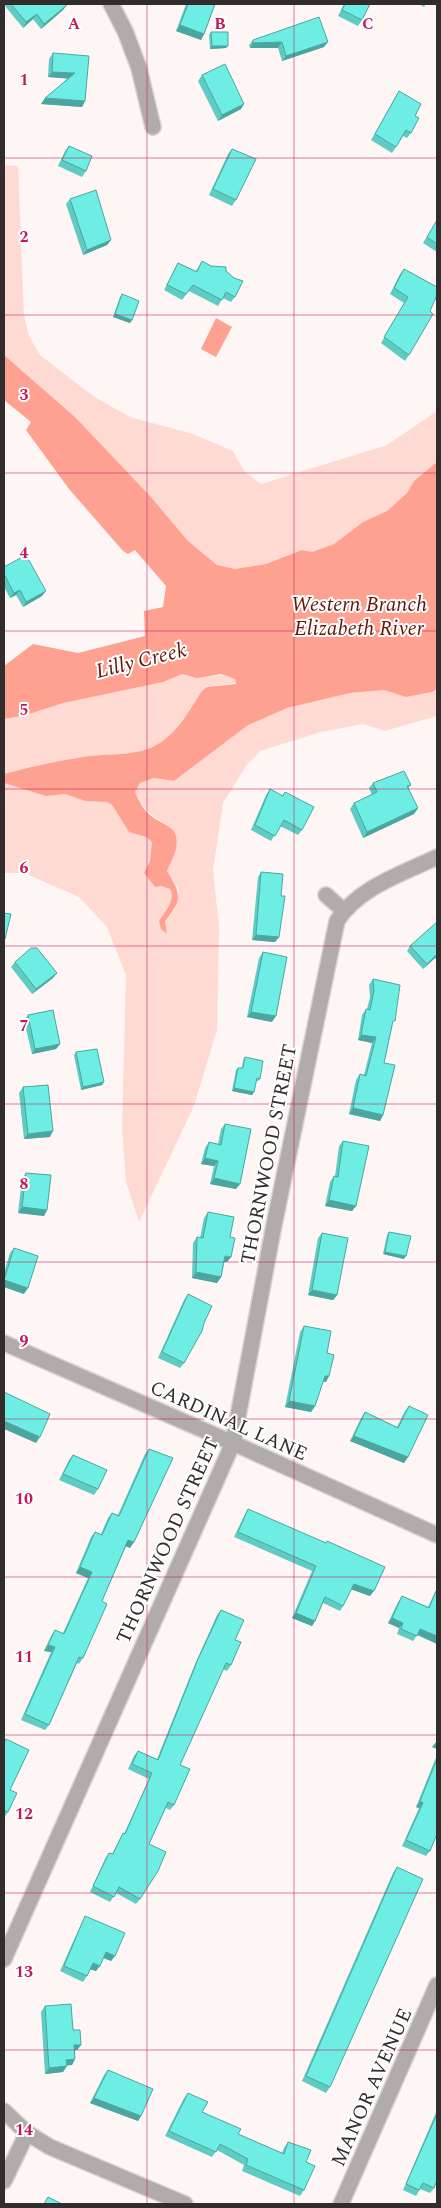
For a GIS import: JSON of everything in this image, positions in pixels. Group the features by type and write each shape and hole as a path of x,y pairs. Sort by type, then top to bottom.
{"street":[{"path":"111,4 125,31 139,68 153,127"},
{"name":"THORNWOOD STREET","path":"4,1959 233,1443 274,1225 337,921 344,911 364,893 437,857"},
{"path":"326,895 344,911"},
{"name":"CARDINAL LANE","path":"4,1343 437,1535"},
{"name":"MANOR AVENUE","path":"341,2204 437,1985"},
{"path":"4,2111 27,2133 50,2147 184,2204"},
{"path":"4,2181 27,2133"}],"shaded area":[{"path":"4,165 18,166 24,315 29,336 40,355 93,396 130,417 193,434 233,451 244,471 261,484 387,445 437,411 437,462 414,481 407,493 387,511 363,522 334,544 312,552 302,550 266,564 235,569 217,565 188,541 151,497 75,417 4,355"},
{"path":"182,674 228,676 235,678 236,683 207,687 202,691 172,733 159,744 150,748 132,753 92,756 43,764 4,774 4,719 78,699 153,684"},
{"path":"437,689 437,716 385,731 363,724 321,732 260,751 246,766 223,803 213,870 219,927 217,1030 194,1106 139,1222 126,1182 122,1127 126,975 107,927 79,897 24,873 4,873 4,783 46,796 65,794 85,801 107,802 112,805 129,832 146,837 152,842 150,861 144,873 161,886 170,889 171,901 159,921 167,933 165,921 175,909 179,890 167,871 175,849 172,828 155,817 142,804 135,792 140,783 154,778 174,781 248,724 287,708 350,693 384,690 406,697 432,692"}],"water":[{"path":"216,318 232,327 216,357 201,349"},
{"name":"Western Branch Elizabeth River","path":"4,355 75,417 151,497 188,541 217,565 235,569 266,564 302,550 312,552 334,544 363,522 387,511 407,493 414,481 437,462 437,689 432,692 406,697 384,690 350,693 287,708 248,725 174,781 154,778 140,783 135,792 143,807 155,819 170,827 176,835 176,849 167,871 175,885 178,896 175,907 165,921 167,934 161,929 159,921 171,901 170,889 161,886 155,887 144,873 150,861 152,842 146,837 129,832 112,805 107,802 85,801 65,794 46,796 4,783 4,774 63,760 131,753 150,748 172,733 202,691 207,687 236,684 235,679 221,674 197,678 182,674 163,682 63,703 26,715 4,719 4,666 33,644 78,653 145,636 144,611 163,607 166,586 135,550 128,554 123,551 69,489 26,430 31,422 4,400"}],"building":[{"path":"11,4 67,5 44,24 37,14 26,22"},
{"path":"188,4 215,4 204,34 180,25"},
{"path":"345,4 370,4 362,20 342,10"},
{"path":"319,17 328,42 286,56 282,42 253,43 253,40"},
{"path":"211,32 228,32 228,46 212,46"},
{"path":"53,53 89,56 85,101 45,98 75,73 52,72"},
{"path":"225,64 244,104 222,115 202,75"},
{"path":"399,91 421,104 415,116 419,118 411,133 406,130 396,147 375,134"},
{"path":"69,146 92,156 86,171 62,160"},
{"path":"232,149 256,159 236,200 213,189"},
{"path":"96,190 111,240 87,250 70,199"},
{"path":"437,220 437,244 427,237"},
{"path":"202,261 211,266 226,267 226,271 234,278 243,281 235,297 226,292 222,300 193,285 186,294 167,285 178,263 197,272"},
{"path":"404,269 437,287 437,295 430,311 433,314 409,355 384,337 408,297 394,288"},
{"path":"122,294 139,301 132,320 115,314"},
{"path":"26,555 46,591 26,602 20,590 14,593 4,574 4,567"},
{"path":"404,771 411,785 407,786 418,808 367,832 354,803 377,792 373,783"},
{"path":"270,789 283,796 285,792 314,807 302,830 284,820 275,836 255,825"},
{"path":"261,872 283,874 281,896 285,896 279,937 256,935"},
{"path":"4,913 11,914 5,939 4,939"},
{"path":"437,922 437,954 427,964 410,946"},
{"path":"31,948 37,948 57,973 36,989 15,962"},
{"path":"263,952 287,957 276,1016 251,1012"},
{"path":"373,979 400,985 395,1021 393,1021 384,1063 395,1065 383,1115 353,1108 360,1074 366,1076 376,1037 361,1035 366,1009 370,1010 374,991"},
{"path":"53,1010 60,1044 35,1049 28,1015"},
{"path":"97,1049 104,1082 83,1087 76,1052"},
{"path":"245,1057 263,1061 260,1079 257,1078 254,1092 234,1088 238,1068 243,1068"},
{"path":"48,1085 53,1131 28,1134 23,1087"},
{"path":"225,1124 251,1129 240,1184 214,1178 218,1161 205,1158 209,1142 221,1145"},
{"path":"343,1141 369,1146 356,1206 329,1200 334,1176 338,1177"},
{"path":"26,1173 51,1175 47,1210 22,1207"},
{"path":"208,1212 234,1217 230,1237 235,1238 231,1257 225,1256 221,1277 196,1272 197,1237 203,1238"},
{"path":"389,1232 411,1236 406,1256 385,1252"},
{"path":"322,1233 348,1238 337,1295 312,1290"},
{"path":"14,1248 38,1256 28,1288 4,1280"},
{"path":"188,1294 212,1306 202,1331 184,1363 162,1352"},
{"path":"304,1326 331,1331 327,1353 334,1355 329,1376 325,1376 315,1406 289,1401"},
{"path":"4,1392 50,1414 40,1437 4,1421"},
{"path":"409,1406 428,1415 408,1457 354,1436 365,1412 398,1428"},
{"path":"149,1449 173,1458 134,1542 128,1540 102,1601 107,1604 83,1658 79,1657 49,1725 25,1714 55,1647 48,1645 55,1630 64,1634 92,1572 80,1567 95,1532 102,1535 112,1513 119,1516"},
{"path":"73,1455 107,1470 98,1489 63,1474"},
{"path":"248,1509 385,1567 374,1591 354,1584 343,1606 325,1597 315,1621 296,1613 316,1566 238,1532"},
{"path":"437,1589 437,1636 420,1629 417,1636 401,1629 403,1623 392,1618 402,1596 429,1608"},
{"path":"221,1610 244,1620 235,1640 241,1642 231,1665 226,1663 180,1765 190,1769 174,1805 168,1802 149,1844 166,1852 158,1871 140,1899 119,1887 114,1897 93,1886 109,1853 113,1854 123,1833 125,1834 152,1773 132,1764 138,1751 158,1760 198,1659"},
{"path":"6,1739 29,1750 10,1790 17,1793 8,1812 5,1811 4,1813 4,1743"},
{"path":"437,1759 437,1834 430,1851 406,1840 423,1803 420,1801"},
{"path":"397,1867 423,1879 330,2087 306,2076"},
{"path":"85,1916 125,1933 115,1956 106,1952 100,1966 93,1963 87,1976 64,1966"},
{"path":"71,2004 73,2030 80,2030 81,2045 74,2045 75,2059 66,2060 67,2066 49,2068 45,2006"},
{"path":"108,2070 153,2089 141,2116 94,2098"},
{"path":"188,2093 208,2102 202,2112 241,2129 238,2134 284,2154 288,2142 311,2150 306,2162 315,2166 304,2190 246,2165 248,2159 220,2144 216,2152 169,2131"},
{"path":"437,2114 437,2180 434,2188 423,2183 419,2190 406,2184"},
{"path":"48,2197 62,2204 44,2204"}],"water label":[{"name":"Lilly Creek","path":"141,660"}]}
